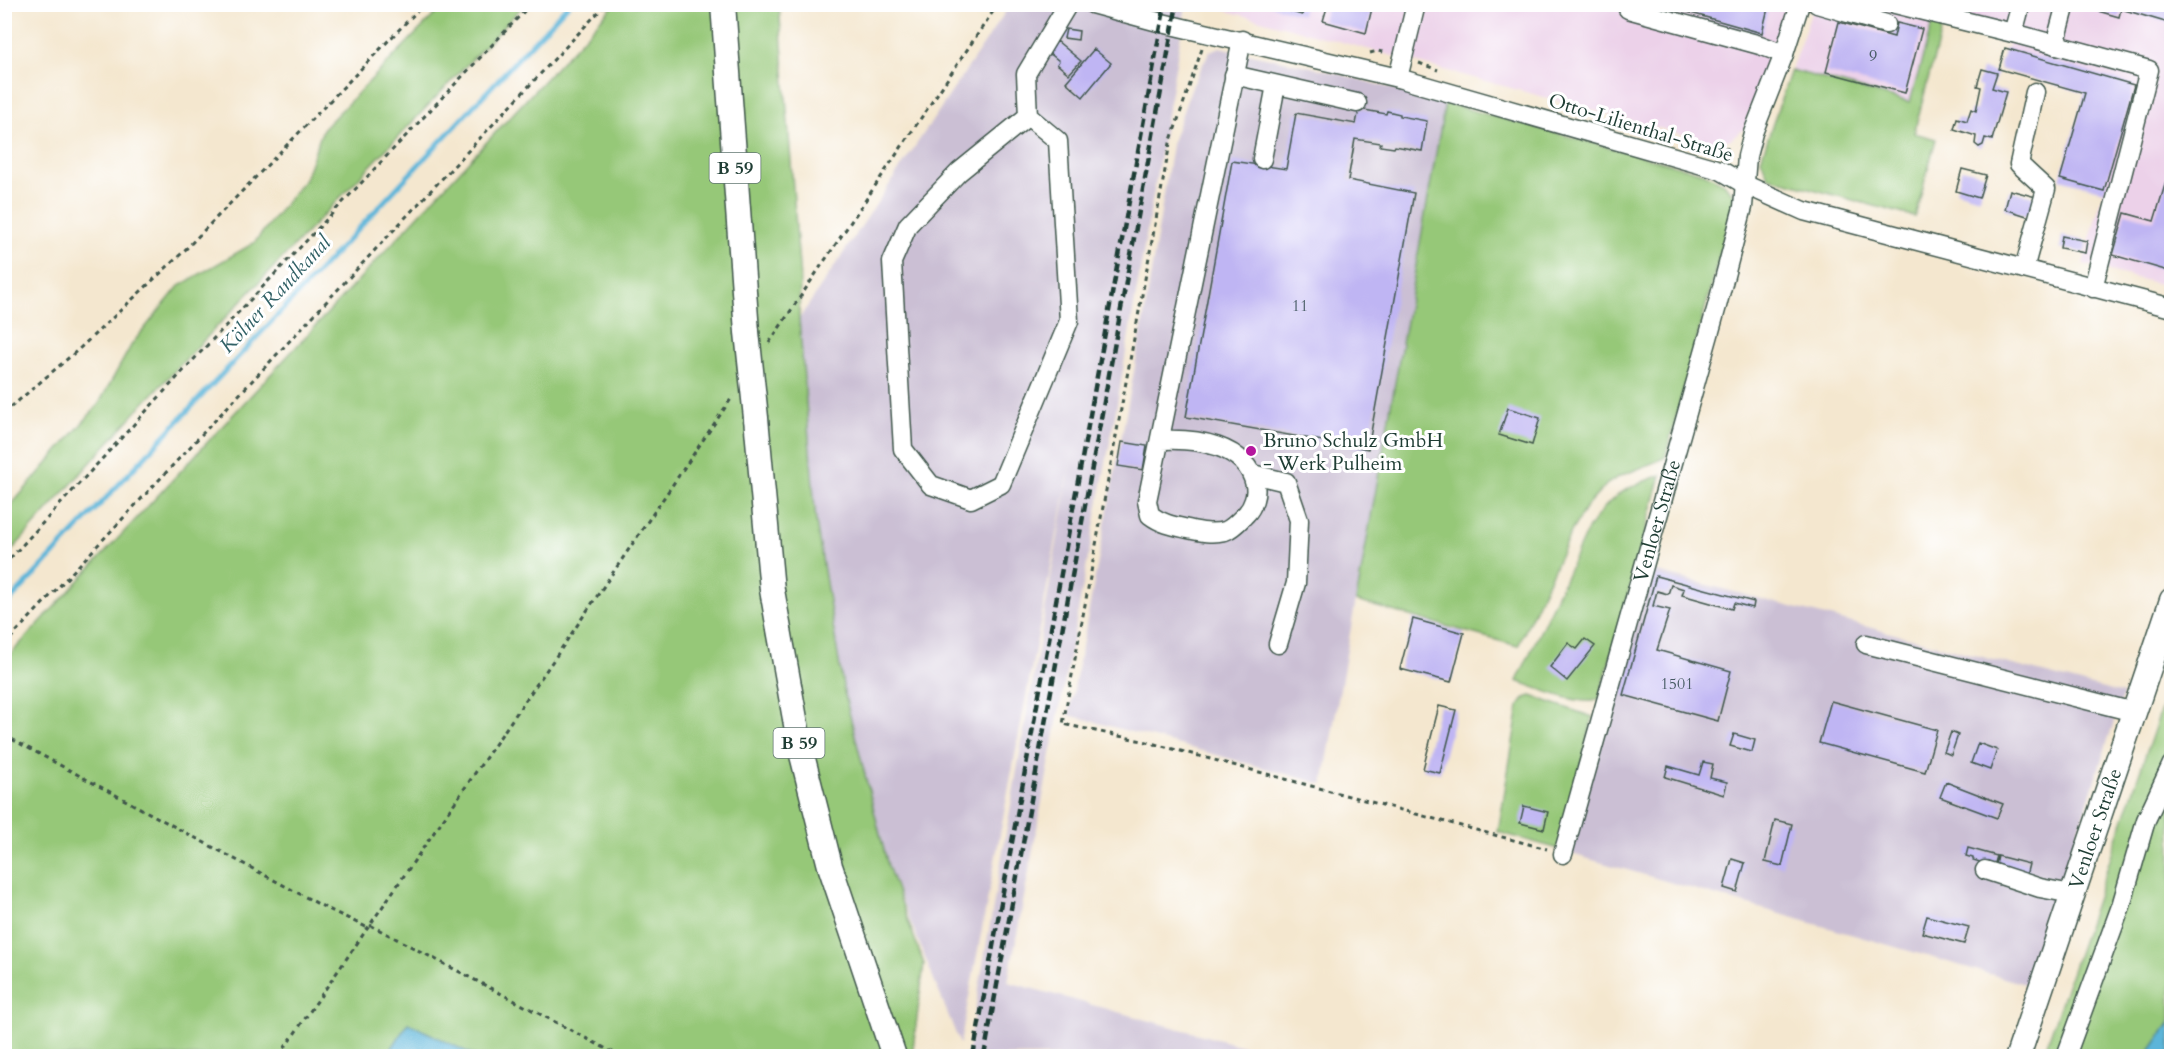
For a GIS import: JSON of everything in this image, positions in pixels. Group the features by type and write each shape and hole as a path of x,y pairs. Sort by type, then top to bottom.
{"main road":[{"name":"B 59","path":"723,4 747,332 771,590 800,747 830,866 894,1056"},
{"name":"Venloer Straße","path":"2018,1056 2172,600"}],"street":[{"path":"1028,116 959,172 908,225 892,262 903,449 931,485 971,499 1001,484 1070,321 1058,141 1028,116 1026,74 1068,4"},
{"name":"Otto-Lilienthal-Straße","path":"1092,4 1162,23 1398,78 1720,170 1746,185 1804,211 2172,308"},
{"path":"1398,78 1416,4"},
{"name":"Venloer Straße","path":"1563,854 1717,306 1743,207 1747,156 1753,133 1784,54 1800,4"},
{"path":"1817,4 1886,24"},
{"path":"1895,4 1921,8 2149,70 2093,288"},
{"path":"1968,22 1973,4"},
{"path":"2013,33 2021,4"},
{"path":"2055,45 2066,4"},
{"path":"1629,9 1760,45 1784,54"},
{"path":"1160,440 1182,439 1220,446 1241,459 1252,474 1256,492 1250,510 1228,531 1209,533 1161,523 1150,515 1147,501 1242,40"},
{"path":"1234,75 1357,103"},
{"path":"1262,159 1276,85"},
{"path":"2024,269 2046,189 2019,164 2035,92"},
{"path":"1252,474 1286,482 1299,520 1296,583 1278,644"},
{"path":"1866,644 2134,712"},
{"path":"2066,1056 2121,906 2146,820 2172,764"},
{"path":"1985,870 2040,888 2072,894"}],"path":[{"path":"4,413 79,349 181,254 424,4"},
{"path":"4,565 197,356 531,4"},
{"path":"4,645 606,4"},
{"path":"765,348 998,4"},
{"path":"279,1056 739,388"},
{"path":"4,735 324,907 369,926 620,1056"}],"shaded area":[{"path":"1010,5 1071,5 1152,28 1157,5 1186,5 1116,410 1008,982 1279,1056 967,1056 1073,451 960,1044 888,866 844,692 816,522 799,319"},
{"path":"1205,5 1787,5 1744,129 1731,139 1714,143"},
{"path":"1814,5 2171,5 2171,288 2163,285 2163,282 2159,284 2083,264 2133,85 2007,49 2008,44 1932,24 1910,103 1791,70"},
{"name":"Bruno Schulz GmbH - Werk Pulheim","path":"1219,47 1325,70 1445,103 1323,784 1069,715 1142,329 1173,139 1191,89 1209,52"},
{"path":"1650,570 2123,694 2028,985 1568,853"}],"green space":[{"path":"444,5 524,5 144,403 5,558 5,512 98,405 132,344 179,286 254,243 305,179 323,129"},
{"path":"614,5 779,5 800,279 799,319 816,522 844,692 888,866 924,964 912,1056 475,1056 408,1023 387,1056 5,1056 4,661"},
{"path":"1932,24 1942,27 1914,133 1936,139 1915,217 1768,177 1761,159 1791,70 1910,102"},
{"path":"1445,103 1704,173 1724,183 1735,197 1665,458 1618,477 1607,484 1586,507 1572,530 1518,646 1356,601"},
{"path":"1661,475 1599,699 1582,701 1571,699 1517,681 1586,533 1594,521 1609,503 1625,490"},
{"path":"2171,680 2171,1021 2147,1056 2043,1056"},
{"path":"1531,696 1593,717 1559,849 1498,832 1519,706 1525,698"}],"water":[{"path":"2171,1021 2171,1056 2147,1056"},
{"path":"408,1023 475,1056 387,1056"}],"building":[{"path":"1266,4 1305,4 1302,15"},
{"path":"1328,4 1373,4 1366,33 1323,21"},
{"path":"1659,4 1769,4 1762,33"},
{"path":"2093,5 2172,5 2172,24 2121,9 2119,17 2091,9"},
{"path":"1839,22 1894,37 1897,23 1922,29 1905,93 1826,72"},
{"path":"1066,29 1079,31 1078,40 1064,38"},
{"path":"1057,41 1081,61 1069,74 1048,52"},
{"path":"2005,48 2134,85 2104,191 2060,179 2085,93 1999,69"},
{"path":"1094,49 1111,63 1083,97 1066,82"},
{"path":"1982,69 1997,73 1992,88 2006,92 1992,140 1985,138 1983,145 1979,147 1975,144 1976,136 1954,129 1957,118 1967,121 1971,109 1976,111 1981,87 1977,86"},
{"path":"1359,109 1386,114 1387,111 1427,121 1422,151 1380,146 1381,143 1355,139 1348,180 1414,193 1368,449 1186,417 1232,161 1286,169 1296,113 1356,124"},
{"path":"2172,162 2172,272 2113,255 2125,213 2154,221"},
{"path":"1962,169 1986,175 1979,198 1956,191"},
{"path":"2010,190 2036,197 2030,217 2005,209"},
{"path":"2062,236 2087,241 2085,253 2060,248"},
{"path":"1508,408 1540,418 1532,445 1499,435"},
{"path":"1122,442 1147,446 1143,470 1118,466"},
{"path":"1656,576 1754,602 1753,608 1734,603 1732,609 1682,595 1684,589 1671,585 1668,594 1657,591 1653,606 1670,610 1657,650 1731,671 1718,721 1623,695"},
{"path":"1413,619 1464,633 1451,682 1400,669"},
{"path":"1585,639 1595,646 1567,681 1550,667 1568,643 1577,649"},
{"path":"1831,701 1937,730 1925,772 1819,743"},
{"path":"1439,706 1456,710 1440,773 1423,769"},
{"path":"1951,732 1958,735 1951,755 1944,752"},
{"path":"1734,734 1755,740 1752,752 1730,746"},
{"path":"1978,743 1997,750 1990,770 1971,763"},
{"path":"1703,762 1713,764 1710,778 1727,782 1724,795 1665,777 1668,766 1699,775"},
{"path":"1946,782 2003,804 1997,818 1940,797"},
{"path":"1524,806 1548,812 1544,829 1520,823"},
{"path":"1775,820 1792,824 1782,866 1765,862"},
{"path":"1968,848 1997,856 1994,866 1966,856"},
{"path":"1998,856 2029,864 2026,876 1996,865"},
{"path":"1732,859 1745,863 1737,892 1724,888"},
{"path":"1927,916 1969,927 1964,944 1922,933"}],"waterway":[{"name":"Kölner Randkanal","path":"4,607 569,4"}],"railway":[{"path":"973,1056 1165,4"},
{"path":"984,1056 1177,4"}],"place":[{"name":"Bruno Schulz GmbH - Werk Pulheim","path":"1251,451"}]}
